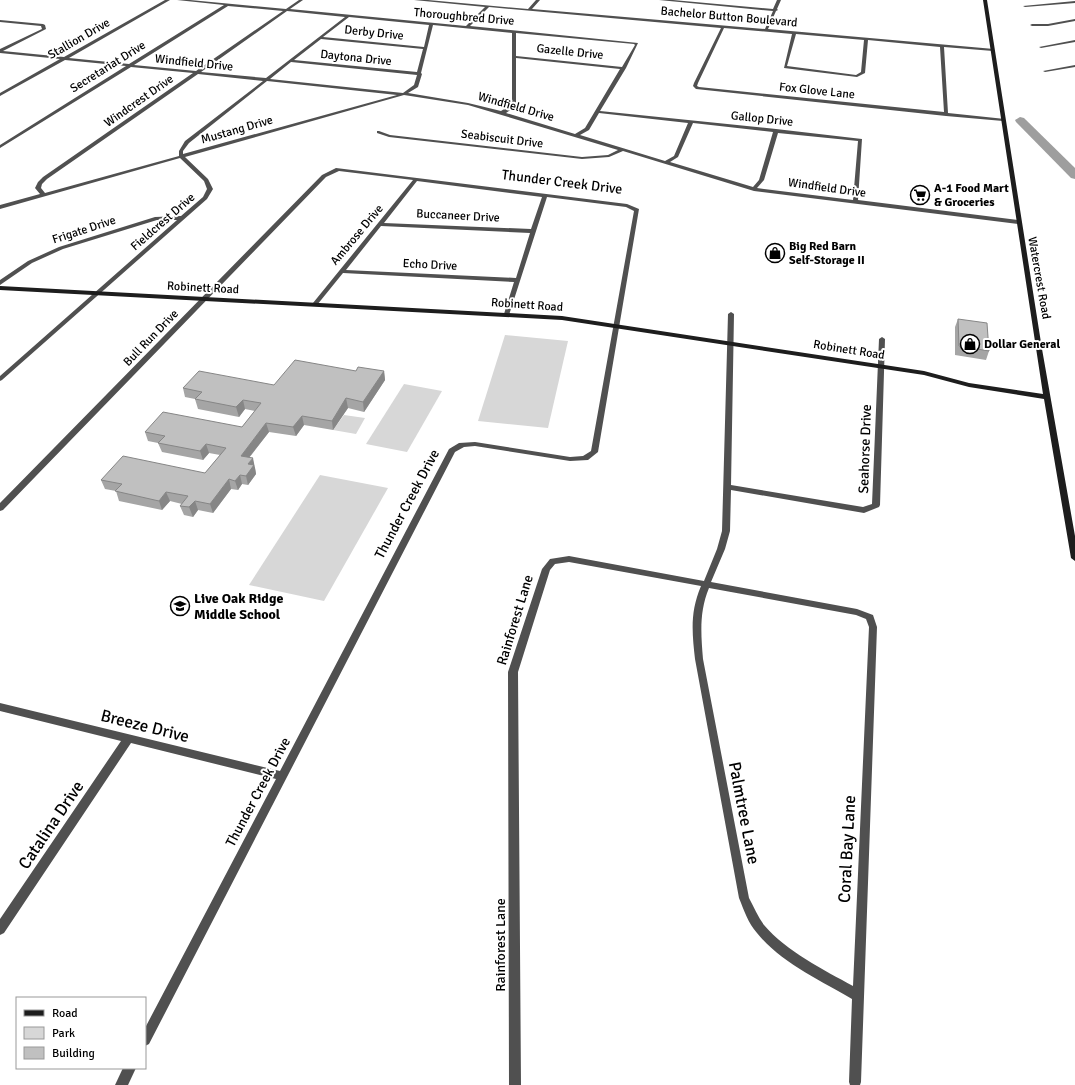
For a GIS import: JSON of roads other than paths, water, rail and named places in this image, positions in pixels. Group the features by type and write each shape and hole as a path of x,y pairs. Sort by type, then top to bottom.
{"street":[{"name":"Stallion Drive","path":"0,95 168,0"},
{"name":"Thoroughbred Drive","path":"179,0 637,44 599,112 587,130 576,135"},
{"name":"Windcrest Drive","path":"44,195 38,188 40,183 45,178 301,0"},
{"name":"Bachelor Button Boulevard","path":"416,0 993,50"},
{"path":"529,10 538,0"},
{"path":"661,0 776,10"},
{"path":"766,30 776,10 779,0"},
{"name":"Watercrest Road","path":"985,0 1018,222 1075,558"},
{"path":"1025,6 1075,2"},
{"name":"Secretariat Drive","path":"0,147 227,5"},
{"path":"467,27 488,6"},
{"path":"181,156 181,150 187,142 348,16"},
{"path":"1032,25 1048,25 1075,20"},
{"path":"0,21 43,25 44,29 0,52"},
{"name":"Mustang Drive","path":"0,206 404,94 416,86 431,24"},
{"name":"Fox Glove Lane","path":"723,26 696,83 695,86 698,88 1003,120"},
{"path":"502,113 511,107 514,102 514,31"},
{"path":"794,33 785,67 792,70 857,76 863,74 866,40"},
{"name":"Derby Drive","path":"321,38 426,48"},
{"path":"1041,47 1075,41"},
{"path":"942,46 946,115"},
{"name":"Windfield Drive","path":"0,52 404,94 468,104 754,189 1018,222"},
{"name":"Gazelle Drive","path":"514,57 624,68"},
{"name":"Daytona Drive","path":"290,61 420,74"},
{"path":"1045,71 1075,66"},
{"name":"Gallop Drive","path":"599,112 860,140 855,202"},
{"path":"666,162 676,157 691,122"},
{"path":"754,189 761,180 776,130"},
{"name":"Seabiscuit Drive","path":"379,132 389,136 582,158 610,156 623,150"},
{"name":"Fieldcrest Drive","path":"0,379 205,198 210,189 206,180 181,156"},
{"name":"Thunder Creek Drive","path":"146,1038 452,451 462,445 475,444 570,459 585,458 594,452 618,326 637,210 627,206 338,169"},
{"name":"Bull Run Drive","path":"0,508 324,176 338,169"},
{"name":"Ambrose Drive","path":"315,304 416,179"},
{"path":"507,314 545,195"},
{"name":"Frigate Drive","path":"0,283 30,262 61,248 158,218 182,218"},
{"name":"Buccaneer Drive","path":"381,224 533,231"},
{"name":"Echo Drive","path":"341,271 518,280"},
{"name":"Robinett Road","path":"0,288 562,318 730,342 924,373 969,385 1047,397"},
{"path":"707,585 719,558 726,531 731,314"},
{"name":"Seahorse Drive","path":"727,487 864,510 876,505 882,339"},
{"name":"Rainforest Lane","path":"515,1085 513,672 546,569 553,561 569,559 857,612 870,618"},
{"name":"Palmtree Lane","path":"707,585 699,602 696,634 699,659 744,898 750,912 763,932 781,948 857,996"},
{"name":"Coral Bay Lane","path":"855,1082 857,996 873,627 870,618"},
{"name":"Breeze Drive","path":"0,707 283,776"},
{"name":"Catalina Drive","path":"0,929 128,739"},
{"path":"121,1085 129,1069"}],"waterway":[{"path":"1020,120 1075,175"}],"place":[{"name":"A-1 Food Mart & Groceries","path":"920,195"},
{"name":"Big Red Barn Self-Storage II","path":"775,253"},
{"name":"Dollar General","path":"970,344"},
{"name":"Live Oak Ridge Middle School","path":"180,606"}]}
